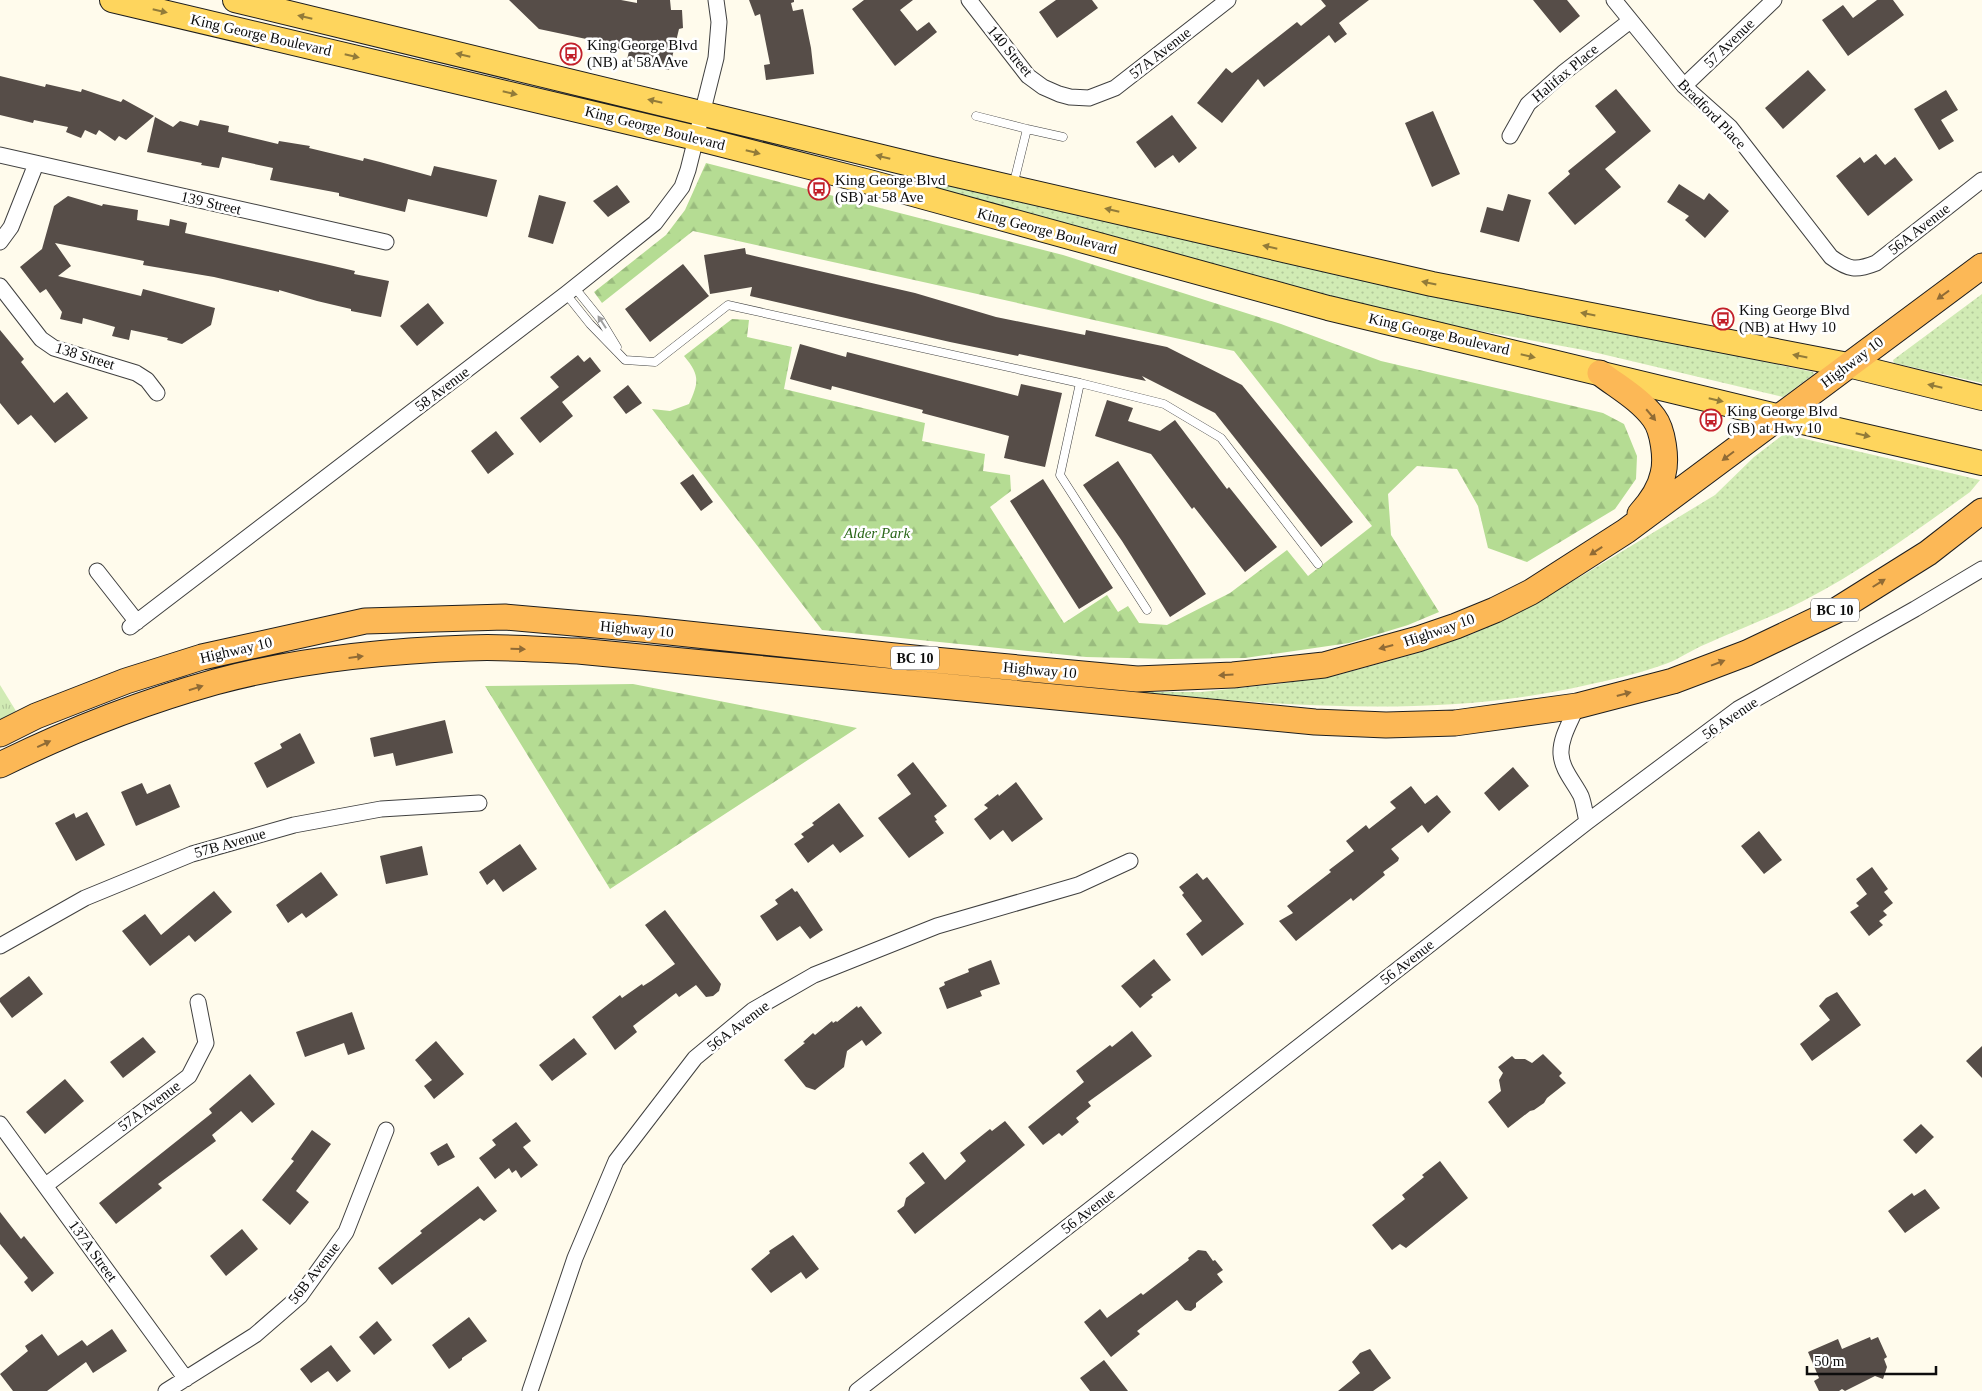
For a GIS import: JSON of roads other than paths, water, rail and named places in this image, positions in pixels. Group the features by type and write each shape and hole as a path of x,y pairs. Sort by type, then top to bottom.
{"highway":[{"name":"Highway 10","path":"0,734 36,716 135,678 202,658 365,621 505,617 1138,679 1232,675 1324,665 1418,639 1495,610 1531,592 1626,532 1982,266"},
{"path":"1600,373 1636,400 1655,419 1663,441 1663,474 1651,501 1626,532"},
{"name":"Highway 10","path":"0,765 49,741 131,708 216,682 299,664 386,653 470,648 578,651 1315,722 1386,725 1455,723 1577,706 1672,680 1747,653 1837,610 1928,553 1982,511"}],"main road":[{"name":"King George Boulevard","path":"112,0 696,138 882,186 1328,308 1781,417 1982,462"},
{"name":"King George Boulevard","path":"235,0 1013,188 1432,284 1848,365 1982,398"}],"street":[{"name":"58 Avenue","path":"97,571 134,624 655,224 682,187 696,138 716,58 719,22 716,0"},
{"name":"140 Street","path":"969,0 1028,76 1059,94 1070,97 1089,98"},
{"name":"57A Avenue","path":"1089,98 1115,88 1228,0"},
{"name":"Bradford Place","path":"1614,0 1684,86 1730,127 1831,257 1852,269"},
{"name":"57 Avenue","path":"1684,86 1774,0"},
{"name":"Halifax Place","path":"1510,136 1528,104 1563,73 1630,21"},
{"path":"0,155 36,164 11,227 0,242"},
{"name":"139 Street","path":"36,164 386,242"},
{"name":"56A Avenue","path":"1852,269 1863,268 1876,263 1982,180"},
{"name":"138 Street","path":"0,286 41,340 54,348 136,373 147,380 157,393"},
{"name":"56 Avenue","path":"857,1391 1587,822 1738,709 1982,569"},
{"path":"1577,706 1563,739 1561,754 1568,776 1584,805 1587,822"},
{"name":"57B Avenue","path":"0,946 85,898 192,854 294,825 381,809 479,803"},
{"name":"56A Avenue","path":"530,1391 575,1258 616,1161 696,1058 753,1010 814,976 937,926 1078,885 1130,861"},
{"name":"57A Avenue","path":"46,1185 189,1076 206,1043 198,1002"},
{"name":"137A Street","path":"0,1124 186,1379"},
{"name":"56B Avenue","path":"166,1391 256,1335 300,1296 346,1232 386,1130"}],"lane":[{"path":"976,116 1063,137"},
{"path":"1013,188 1027,129"},
{"path":"570,291 590,324 625,360 655,362 728,305 1080,383 1164,404 1221,438 1318,564"},
{"path":"1080,383 1060,475 1147,610"}],"place":[{"name":"King George Blvd (NB) at 58A Ave","path":"571,54"},
{"name":"King George Blvd (SB) at 58 Ave","path":"819,189"},
{"name":"King George Blvd (NB) at Hwy 10","path":"1723,319"},
{"name":"King George Blvd (SB) at Hwy 10","path":"1711,420"}],"park label":[{"name":"Alder Park","path":"877,533"}]}
